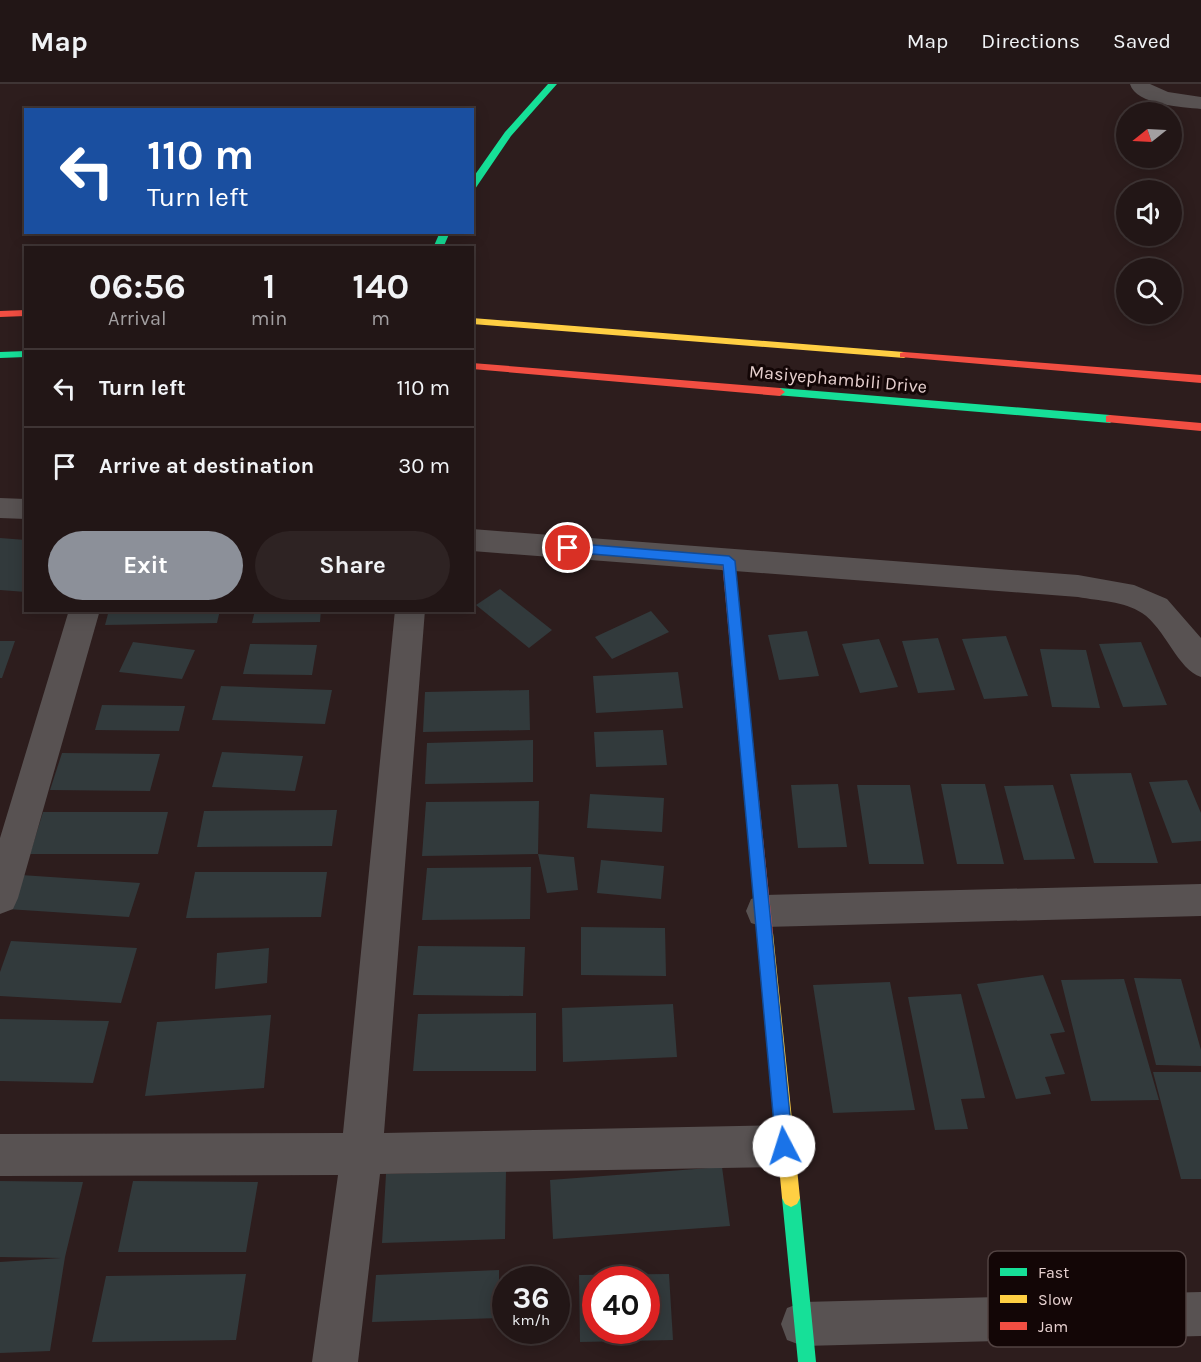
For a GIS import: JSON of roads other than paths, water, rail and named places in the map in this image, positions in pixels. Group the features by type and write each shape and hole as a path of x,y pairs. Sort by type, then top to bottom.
{"main road":[{"path":"474,184 508,134 553,84"},
{"path":"0,314 24,313"},
{"name":"Masiyephambili Drive","path":"474,321 1201,379"},
{"path":"0,355 24,354"},
{"name":"Masiyephambili Drive","path":"474,366 1201,427"},
{"path":"729,561 764,911 784,1146 805,1343"}],"street":[{"path":"1140,84 1141,88 1163,98 1201,103"},
{"path":"0,508 24,509"},
{"path":"474,540 1078,586 1118,593 1153,604 1196,653 1201,665"},
{"path":"0,898 84,612"},
{"path":"335,1362 362,1154 410,612"},
{"path":"764,911 1201,900"},
{"path":"0,1155 362,1154 784,1146"},
{"path":"1186,1315 1201,1314"},
{"path":"805,1343 988,1330"},
{"path":"805,1343 831,1362"}]}
